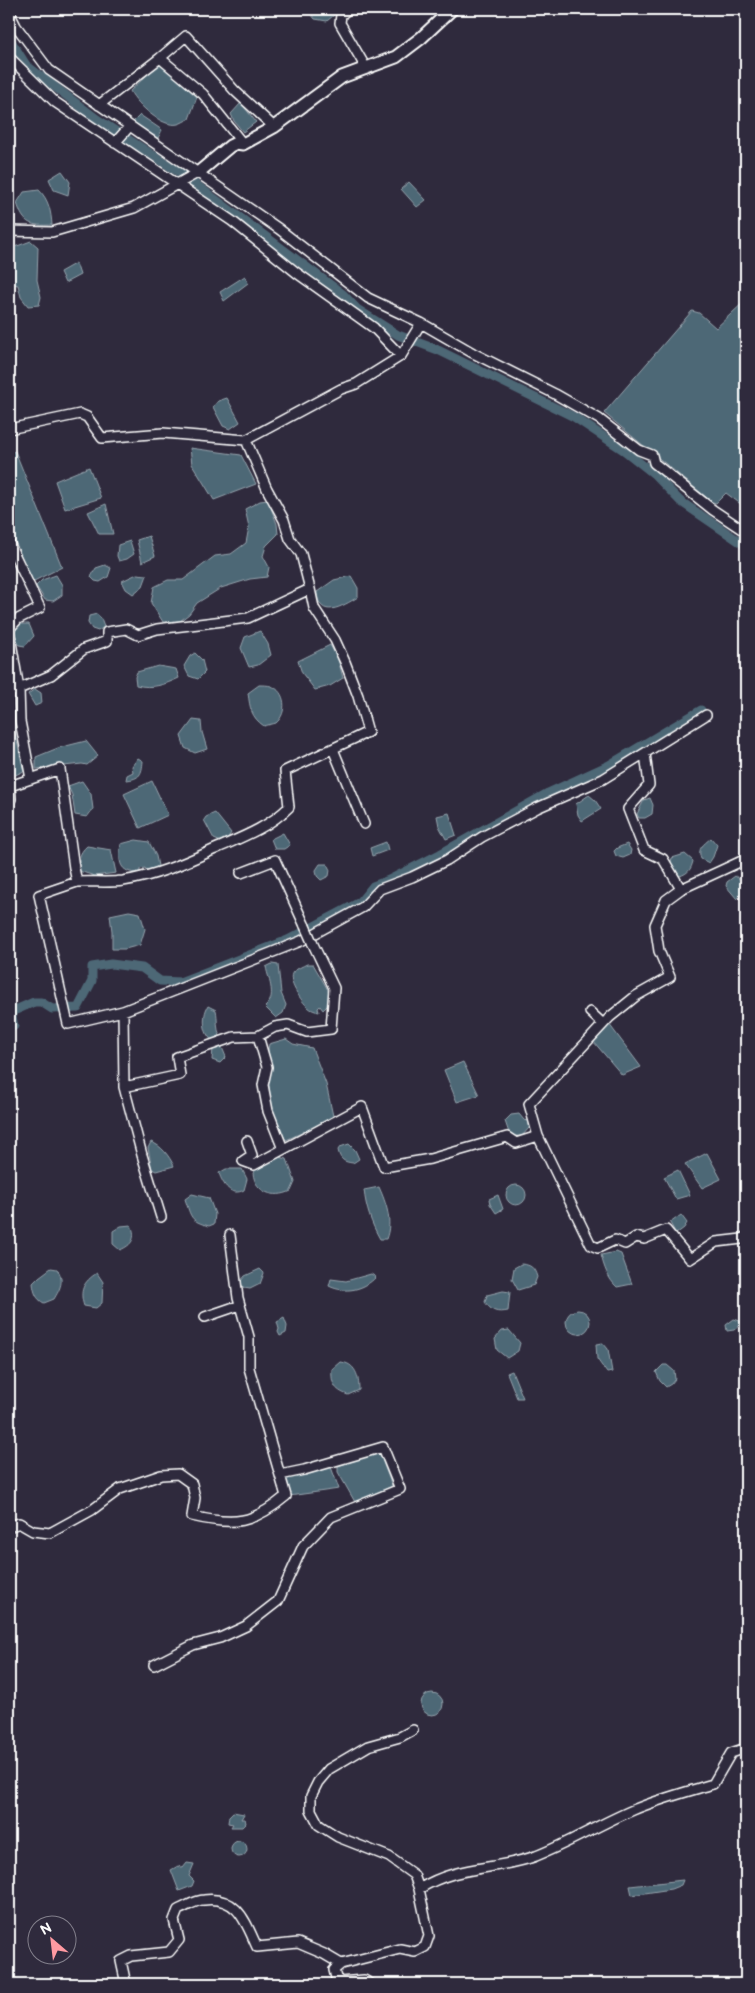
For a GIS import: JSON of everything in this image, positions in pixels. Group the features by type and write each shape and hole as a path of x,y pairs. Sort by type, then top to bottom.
{"street":[{"path":"348,9 341,15 340,23 366,68"},
{"path":"9,231 52,232 134,208 199,172 230,146 236,143 243,144 274,127 342,77 396,56 421,38 452,9"},
{"path":"9,12 16,26 49,70 129,127 199,172 279,228 368,298 421,323 599,419 639,450 652,455 654,463 713,510 746,532"},
{"path":"99,105 186,36 236,91 274,127"},
{"path":"9,57 55,102 232,221 297,273 374,328 401,356"},
{"path":"160,58 203,94 243,144"},
{"path":"116,143 129,127"},
{"path":"9,429 80,414 87,417 102,438 163,433 246,440 341,388 356,384 401,356 421,323"},
{"path":"246,440 284,520 290,539 301,554 314,608 335,640 345,662 358,696 368,732 285,771 289,807 278,818 237,840 181,865 154,873 123,881 77,882 39,895 68,1024 123,1011 309,937 363,907 380,889 412,877 447,860 482,837 537,808 603,779 706,715"},
{"path":"9,543 40,608 18,619 9,630 19,689 20,721 31,779"},
{"path":"9,692 50,675 84,649 107,641 107,632 126,629 138,635 157,629 248,618 310,589"},
{"path":"333,748 364,824"},
{"path":"645,753 649,785 628,809 644,850 662,859 681,889"},
{"path":"9,799 10,786 60,769 77,882"},
{"path":"746,859 681,889 666,900 655,925 659,951 670,977 636,996 603,1024 529,1104 538,1136 591,1245 598,1248 615,1240 625,1244 636,1237 644,1239 666,1230 690,1258 716,1242 742,1239 746,1236"},
{"path":"124,1087 180,1076 177,1056 234,1037 258,1036 276,1027 288,1025 307,1032 331,1029 334,988 275,860 242,873"},
{"path":"123,1011 124,1087 161,1217"},
{"path":"590,1012 603,1024"},
{"path":"258,1036 267,1067 263,1085 268,1111 283,1149"},
{"path":"247,1141 252,1155 243,1161 254,1165 362,1107 384,1167 430,1159 507,1136 516,1143 538,1136"},
{"path":"9,1527 19,1523 33,1530 50,1533 92,1510 120,1489 161,1476 178,1474 192,1484 195,1498 192,1516 215,1521 238,1522 260,1515 286,1496 249,1368 249,1337 240,1305 230,1235"},
{"path":"205,1317 240,1305"},
{"path":"154,1665 193,1645 220,1638 246,1626 278,1601 303,1546 331,1517 400,1489 383,1447 312,1468 280,1475"},
{"path":"371,1984 364,1980 340,1982 336,1978 334,1970 341,1964 400,1949 415,1952 425,1946 429,1936 419,1889 414,1875 389,1857 331,1833 319,1825 311,1810 311,1796 318,1782 330,1768 368,1746 400,1737 413,1730"},
{"path":"419,1889 433,1880 456,1872 506,1864 536,1856 633,1810 674,1795 713,1784 731,1753 746,1748"},
{"path":"126,1984 121,1961 131,1956 169,1952 179,1940 174,1920 178,1910 202,1900 225,1901 238,1910 244,1918 257,1947 298,1943 324,1954 341,1964"}],"water":[{"path":"307,9 341,9 327,21 315,19"},
{"path":"160,63 197,97 189,119 179,124 172,124 158,119 138,102 130,91"},
{"path":"241,103 256,122 243,132 231,114"},
{"path":"140,115 162,130 158,138 133,122"},
{"path":"62,171 70,182 68,195 54,190 49,179"},
{"path":"409,182 426,200 417,207 401,189"},
{"path":"39,190 49,206 52,225 29,223 22,216 17,203 24,192"},
{"path":"31,241 38,247 37,280 41,297 39,305 28,306 21,297 18,285 9,283 9,249"},
{"path":"76,263 80,275 65,283 60,272"},
{"path":"245,276 248,283 224,301 220,292"},
{"path":"746,300 746,419 741,424 746,432 746,508 726,493 716,503 712,502 604,413 692,311 699,313 716,328"},
{"path":"227,398 240,422 230,429 223,426 213,407 218,401"},
{"path":"190,448 241,455 256,484 214,500 192,464"},
{"path":"15,451 62,567 32,582 9,527 9,454"},
{"path":"89,467 101,498 65,509 55,481"},
{"path":"268,500 277,524 278,534 266,546 263,556 269,567 267,577 250,579 221,588 197,603 189,614 180,621 163,622 151,603 154,587 168,580 183,580 215,556 231,554 246,543 249,527 245,509 260,501"},
{"path":"106,504 113,534 99,534 88,512"},
{"path":"149,536 155,556 142,562 137,540"},
{"path":"130,541 134,554 127,559 119,561 117,556 118,545"},
{"path":"105,565 111,568 108,577 100,582 95,581 91,577 96,568"},
{"path":"137,574 147,575 143,586 133,594 126,589 122,581"},
{"path":"56,575 62,585 62,595 53,601 45,600 36,586 42,580"},
{"path":"351,576 358,588 358,597 333,609 327,609 322,606 317,592 334,580"},
{"path":"97,614 104,627 98,631 92,629 88,623 89,616"},
{"path":"20,624 29,624 34,636 25,646 19,645 14,630"},
{"path":"260,631 268,644 271,655 258,665 249,667 241,648 245,637"},
{"path":"330,645 338,659 343,678 330,686 315,690 302,673 298,661"},
{"path":"195,653 202,660 205,672 198,679 189,676 184,666 190,656"},
{"path":"158,666 176,669 179,678 158,686 136,685 135,677 137,672"},
{"path":"259,685 270,686 280,692 284,708 280,719 276,723 264,726 256,719 252,712 248,693"},
{"path":"35,689 41,693 42,703 35,706 28,694"},
{"path":"9,708 24,771 9,778"},
{"path":"193,720 201,721 207,749 195,753 185,748 181,736"},
{"path":"86,741 98,756 87,765 36,769 36,757 58,748"},
{"path":"138,758 143,761 141,772 137,777 126,780 127,775 133,772 132,766"},
{"path":"82,781 91,794 93,809 87,817 75,815 72,795 68,786"},
{"path":"152,781 168,815 140,828 124,794"},
{"path":"589,795 601,809 582,821 578,815 576,804"},
{"path":"650,798 653,805 652,814 645,818 639,818 637,814 644,800"},
{"path":"215,813 231,833 227,839 221,842 214,839 204,820"},
{"path":"449,813 456,835 446,839 439,826 437,816"},
{"path":"283,833 290,845 284,849 275,849 271,839"},
{"path":"711,838 717,845 709,863 701,859 700,852 702,847"},
{"path":"136,840 149,842 156,856 158,866 148,872 145,868 140,869 140,873 128,871 124,869 120,861 121,844"},
{"path":"386,842 388,850 372,856 370,848"},
{"path":"627,844 631,850 630,855 623,858 616,856 614,851"},
{"path":"87,846 111,850 116,873 95,876 79,871 80,857 82,851"},
{"path":"685,854 693,861 689,871 680,876 670,865 672,858"},
{"path":"320,864 327,864 330,870 329,876 321,880 317,876 316,870"},
{"path":"735,876 743,881 746,889 737,899 726,886 727,882"},
{"path":"129,911 140,913 145,929 140,945 125,949 112,949 110,915"},
{"path":"272,964 278,965 281,993 286,1005 283,1013 276,1018 265,1007 271,998 266,967"},
{"path":"307,964 313,964 328,990 331,1002 323,1010 320,1006 318,1008 319,1012 310,1009 305,1004 293,985 291,976 293,972"},
{"path":"208,1006 216,1010 220,1036 213,1041 205,1029 205,1015"},
{"path":"609,1024 641,1067 622,1075 593,1041"},
{"path":"286,1039 293,1044 312,1048 326,1084 333,1116 317,1126 286,1140 272,1106 269,1088 268,1053 269,1044"},
{"path":"221,1045 226,1057 220,1063 212,1060 213,1048"},
{"path":"463,1062 479,1095 457,1102 444,1070"},
{"path":"519,1114 524,1120 529,1121 529,1128 522,1136 512,1136 505,1121 511,1115"},
{"path":"151,1142 165,1152 174,1166 156,1171 152,1169 148,1148"},
{"path":"349,1144 355,1150 359,1159 353,1163 343,1160 338,1150 340,1147"},
{"path":"707,1153 721,1179 702,1188 685,1164"},
{"path":"280,1157 287,1159 295,1182 291,1191 272,1194 262,1190 255,1180 253,1173 256,1169"},
{"path":"226,1169 242,1169 247,1179 244,1190 235,1192 228,1189 219,1173"},
{"path":"678,1170 690,1195 676,1199 664,1177"},
{"path":"516,1185 523,1188 526,1195 523,1202 516,1205 509,1202 506,1195 509,1188"},
{"path":"379,1187 389,1219 386,1239 380,1239 374,1227 364,1190"},
{"path":"192,1194 209,1198 215,1214 214,1224 209,1226 198,1222 192,1217 185,1199"},
{"path":"498,1195 503,1209 496,1213 489,1199"},
{"path":"681,1215 687,1223 676,1234 670,1223"},
{"path":"131,1225 133,1230 132,1240 128,1246 120,1250 113,1244 113,1231 121,1226"},
{"path":"616,1252 621,1254 632,1284 617,1287 607,1273 601,1255"},
{"path":"521,1264 532,1267 537,1277 534,1285 518,1290 512,1279 514,1268"},
{"path":"51,1268 57,1269 61,1277 61,1284 54,1299 44,1303 36,1295 33,1283"},
{"path":"260,1269 264,1273 260,1284 250,1289 244,1288 240,1282 245,1276"},
{"path":"97,1273 103,1282 102,1303 96,1308 84,1306 83,1287"},
{"path":"371,1274 376,1277 360,1288 341,1290 329,1286 331,1279 346,1281"},
{"path":"503,1291 510,1292 508,1311 495,1311 485,1302 487,1295"},
{"path":"578,1310 583,1311 589,1317 589,1327 583,1333 578,1334 573,1333 567,1327 566,1322 567,1317 573,1311"},
{"path":"284,1318 287,1326 286,1333 280,1336 277,1322"},
{"path":"734,1319 740,1321 740,1325 734,1330 727,1331 726,1325"},
{"path":"509,1330 520,1343 518,1351 507,1358 497,1350 495,1339 502,1331"},
{"path":"603,1343 608,1349 612,1372 607,1373 597,1359 596,1344"},
{"path":"340,1362 353,1368 358,1380 359,1390 348,1395 339,1391 334,1385 332,1378 332,1369"},
{"path":"663,1365 667,1365 674,1371 675,1379 666,1387 660,1381 656,1372"},
{"path":"512,1371 523,1398 517,1398 507,1373"},
{"path":"379,1452 392,1486 355,1502 338,1472 338,1466"},
{"path":"331,1467 339,1489 289,1496 284,1479"},
{"path":"432,1693 440,1696 443,1704 440,1712 432,1715 424,1712 421,1704 424,1696"},
{"path":"233,1812 244,1814 241,1819 245,1819 246,1823 242,1827 231,1827 233,1824 228,1823 229,1816"},
{"path":"239,1841 245,1843 247,1849 245,1855 239,1857 233,1855 231,1849 233,1843"},
{"path":"187,1863 194,1864 189,1876 194,1881 192,1886 179,1891 171,1870 178,1866 183,1868"},
{"path":"683,1880 681,1885 671,1889 632,1895 630,1886"}],"waterway":[{"path":"9,38 26,65 97,119 185,176"},
{"path":"191,181 343,294 357,309 398,335 438,350 574,417 625,451 654,474 680,501 746,546"},
{"path":"14,1026 11,1012 34,1002 41,1002 52,1009 78,1008 92,981 92,967 111,964 142,968 160,981 180,982 288,940 360,902 373,886 440,854 548,793 609,765 701,710"}]}
